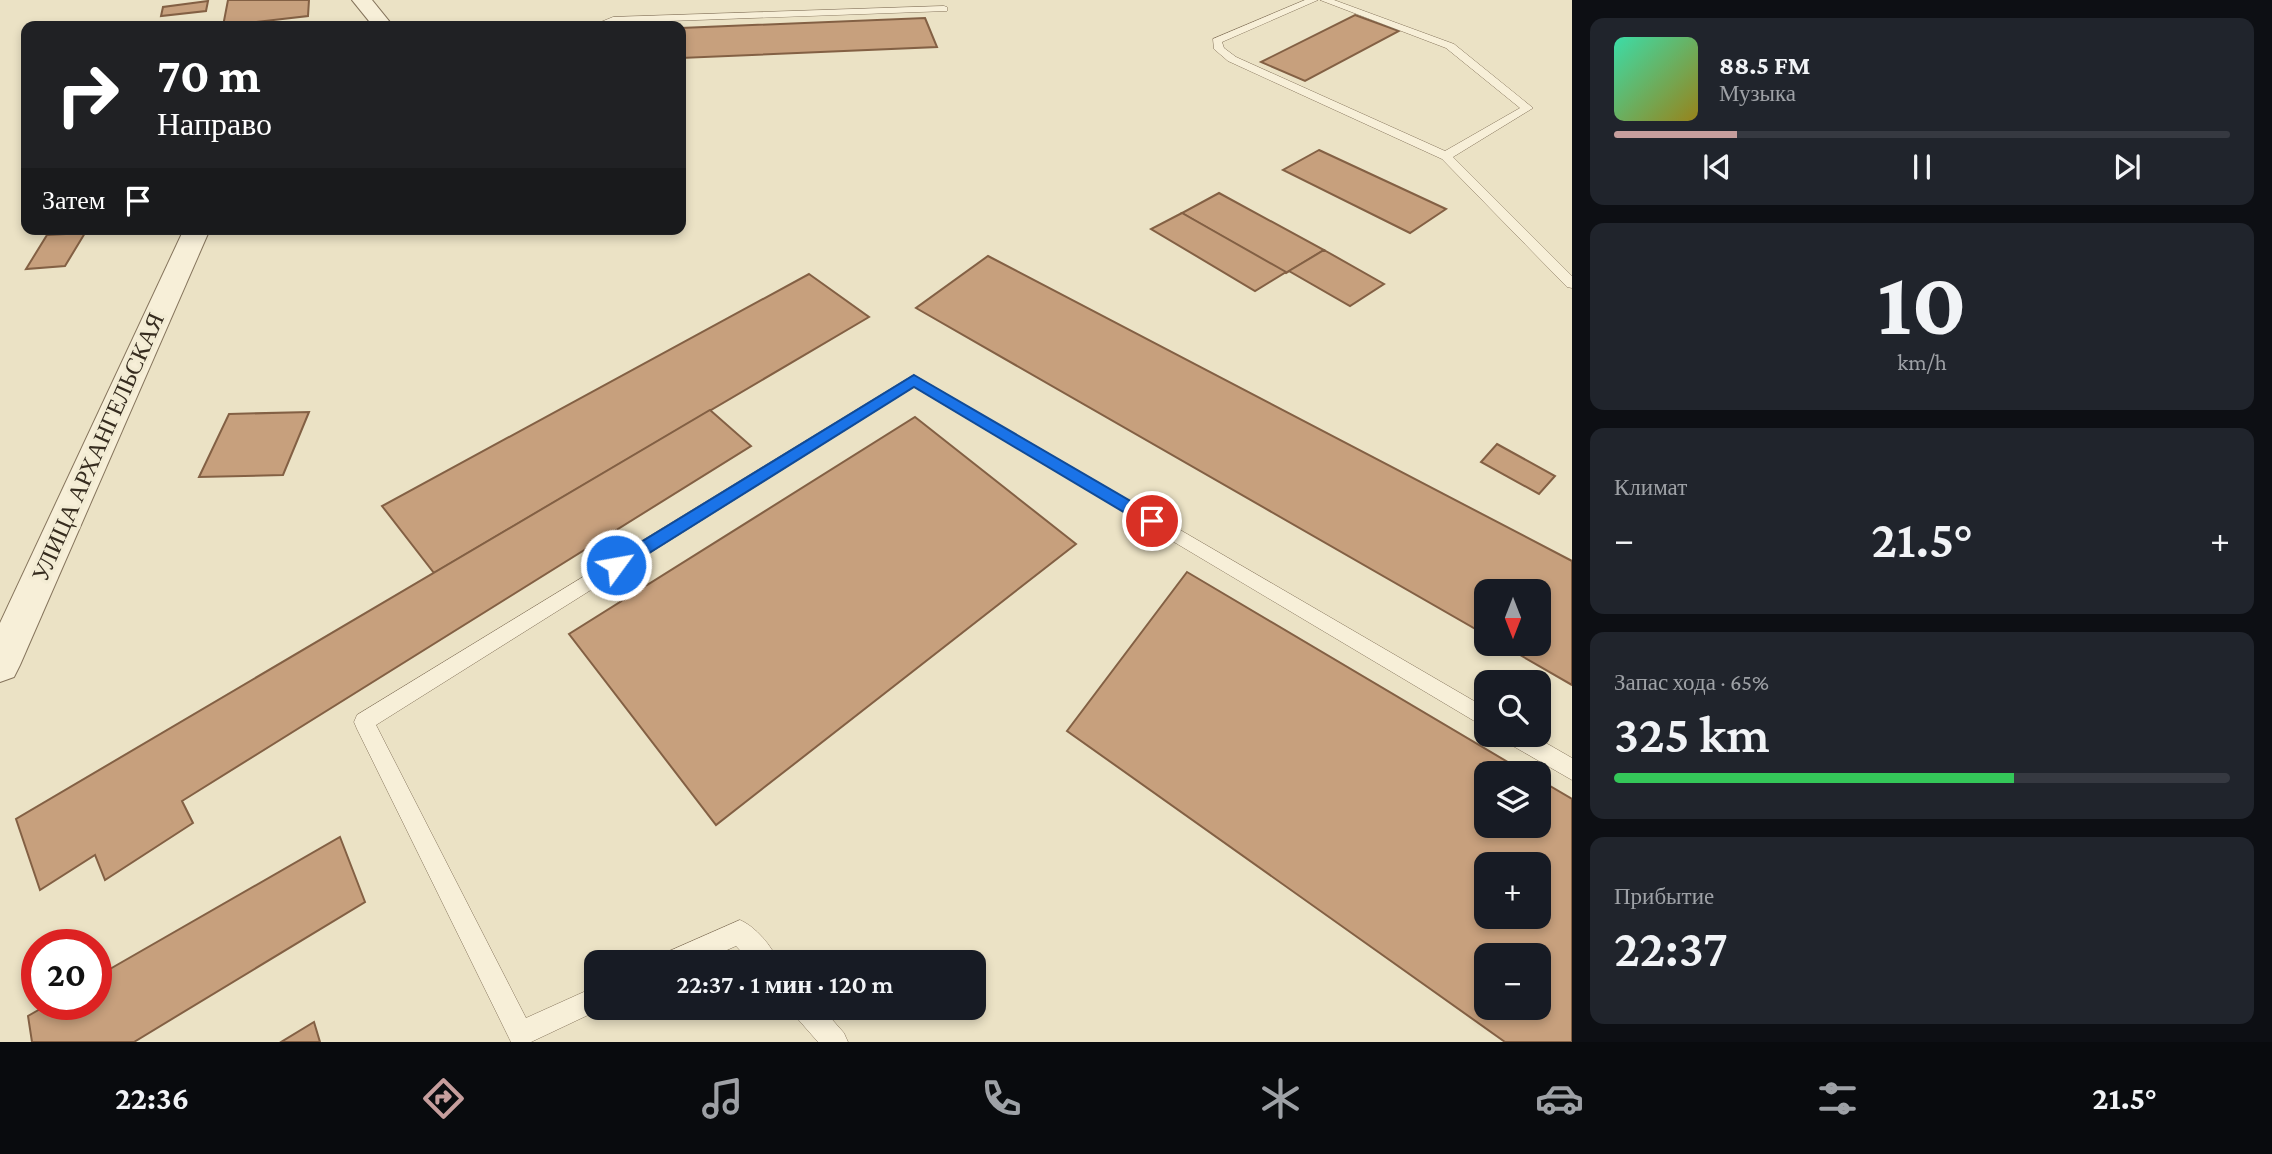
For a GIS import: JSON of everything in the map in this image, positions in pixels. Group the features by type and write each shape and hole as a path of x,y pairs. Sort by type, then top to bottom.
{"street":[{"path":"362,0 379,21"},
{"name":"УЛИЦА АРХАНГЕЛЬСКАЯ","path":"0,665 194,235"}],"lane":[{"path":"1313,0 1217,41 1219,49 1232,59 1446,156 1572,284"},
{"path":"1325,0 1450,46 1527,108 1446,156"},
{"path":"610,21 944,9"},
{"path":"584,1004 520,1034 364,722 914,380 1474,712"},
{"path":"1533,747 1572,770"},
{"path":"700,950 740,932 756,950"},
{"path":"816,1020 835,1042"}],"building":[{"path":"228,0 309,0 308,16 266,21 224,21"},
{"path":"208,1 206,11 161,16 163,7"},
{"path":"1355,15 1399,31 1305,81 1261,62"},
{"path":"925,18 937,47 686,58 686,28"},
{"path":"1319,150 1446,209 1410,233 1283,170"},
{"path":"1219,193 1324,250 1286,273 1182,213"},
{"path":"1182,213 1286,272 1255,291 1151,229"},
{"path":"47,235 84,235 65,266 26,269"},
{"path":"1324,250 1384,284 1350,306 1289,271"},
{"path":"988,256 1572,561 1572,685 1551,673 1551,670 1546,670 1522,656 1551,656 1551,579 1474,579 1474,628 916,308"},
{"path":"809,274 869,317 434,573 382,506"},
{"path":"710,410 751,446 182,801 193,823 105,880 95,855 40,890 16,819"},
{"path":"309,412 283,475 199,477 229,414"},
{"path":"915,417 1076,544 716,825 569,634"},
{"path":"1497,444 1555,476 1539,494 1481,462"},
{"path":"1187,572 1474,742 1474,747 1482,747 1506,761 1474,761 1474,838 1551,838 1551,787 1572,799 1572,1042 1505,1042 1474,1020 1551,1020 1551,943 1474,943 1474,1020 1067,731"},
{"path":"340,837 365,902 134,1042 32,1042 29,1020 112,1020 112,968"},
{"path":"314,1022 320,1042 281,1042"}],"route":[{"path":"616,565 914,380 1152,521"}]}
